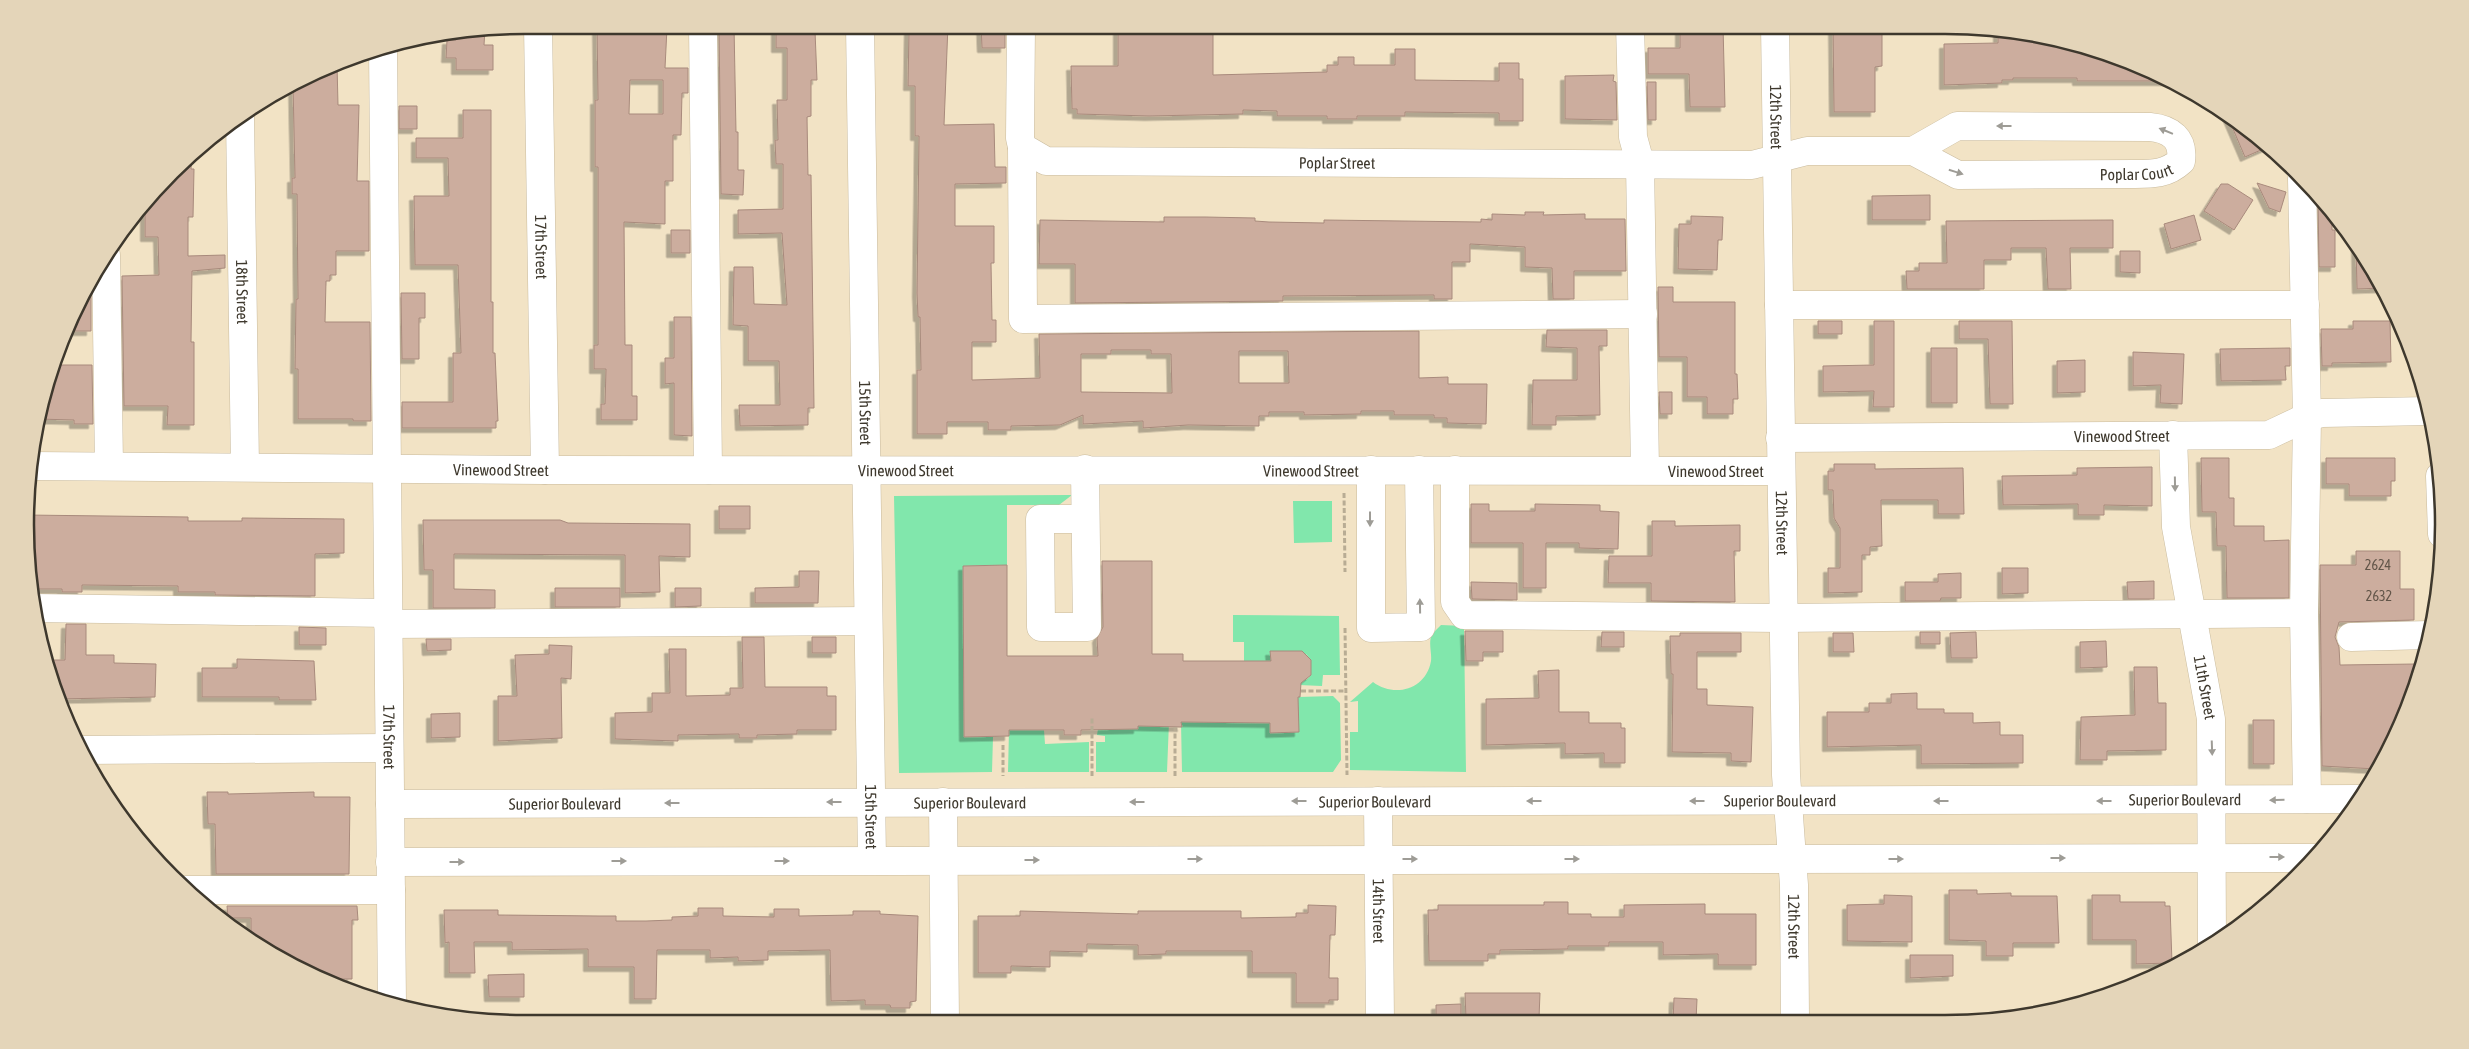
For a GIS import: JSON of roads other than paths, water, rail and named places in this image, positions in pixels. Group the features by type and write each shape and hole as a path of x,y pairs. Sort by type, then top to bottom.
{"street":[{"name":"17th Street","path":"538,34 545,470"},
{"path":"703,34 708,470"},
{"name":"15th Street","path":"860,34 872,860"},
{"path":"1021,34 1020,138 1022,147 1023,319 1643,314"},
{"path":"1630,34 1633,137 1640,163 1645,470"},
{"name":"12th Street","path":"1776,34 1780,471 1786,801 1794,885 1795,1015"},
{"name":"17th Street","path":"383,55 387,390 385,468 392,997"},
{"name":"18th Street","path":"240,125 245,467"},
{"name":"Poplar Court","path":"1777,158 1807,151 1913,151 1958,174 2159,174 2173,168 2181,161 2182,154 2181,143 2173,134 2162,128 2150,127 1958,126 1913,151"},
{"name":"Poplar Street","path":"1022,147 1046,161 1752,165 1777,158"},
{"path":"2302,189 2307,417 2304,613 2306,800"},
{"path":"106,268 109,466"},
{"path":"1779,305 2305,305"},
{"name":"Vinewood Street","path":"1780,438 2269,435 2307,417 2322,413 2422,412"},
{"name":"11th Street","path":"2174,435 2176,526 2211,718 2212,936"},
{"name":"Vinewood Street","path":"37,466 545,470 1780,471"},
{"path":"1085,469 1085,519"},
{"path":"1370,470 1371,628 1421,627 1419,470"},
{"path":"1455,470 1455,602 1464,614 1783,618 2304,613"},
{"path":"41,608 388,618 868,621"},
{"path":"2351,637 2423,635"},
{"path":"88,750 389,748"},
{"name":"Superior Boulevard","path":"390,804 2351,799"},
{"name":"14th Street","path":"1378,801 1380,1015"},
{"path":"943,802 945,1015"},
{"path":"390,862 2212,857 2303,860"},
{"path":"198,890 390,890"}]}
